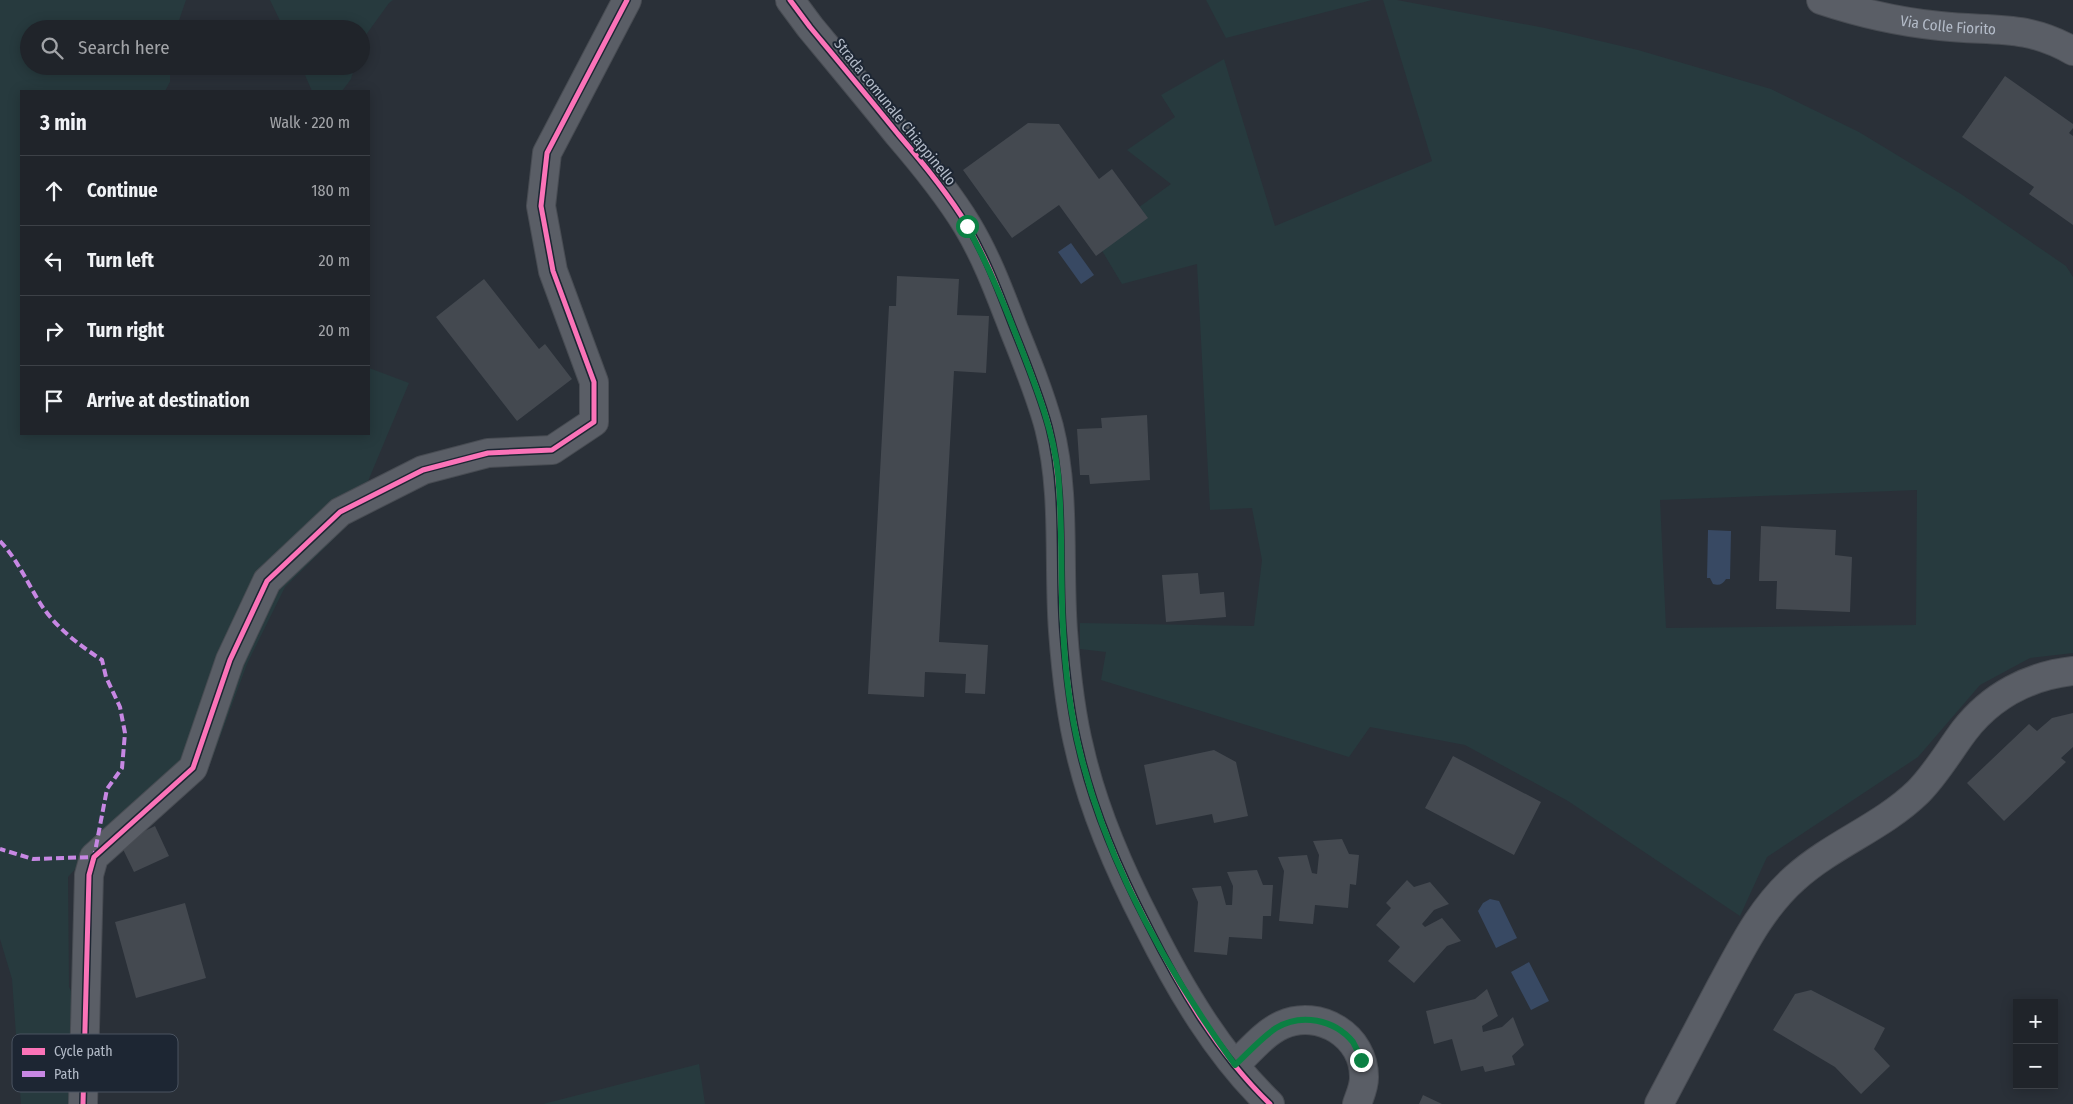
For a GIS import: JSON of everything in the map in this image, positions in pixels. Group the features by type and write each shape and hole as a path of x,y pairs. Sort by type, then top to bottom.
{"street":[{"path":"85,1034 89,875 94,857 193,768 230,660 267,581 340,512 423,470 488,453 552,450 594,422 594,382 554,271 541,206 546,153 627,0"},
{"name":"Strada comunale Chiappinello","path":"790,0 946,194 967,226 994,276 1039,396 1053,445 1060,495 1063,628 1068,681 1080,752 1091,793 1113,853 1161,950 1188,999 1235,1065 1270,1104"},
{"name":"Via Colle Fiorito","path":"1821,0 1907,22 2005,29 2039,35 2073,51"},
{"path":"1659,1104 1746,941 1777,895 1814,862 1883,820 1919,791 1971,724 1999,698 2014,688 2043,676 2073,671"},
{"path":"1235,1065 1273,1030 1283,1024 1302,1019 1320,1021 1333,1026 1354,1044 1361,1060 1364,1077 1362,1091 1357,1104"}],"green space":[{"path":"0,0 186,0 179,20 20,20 20,75 170,75 170,82 166,90 20,90 20,435 370,435 370,368 409,383 351,522 285,587 247,664 208,770 116,824 68,877 69,987 96,1034 16,1034 12,979 0,939"},
{"path":"270,0 393,0 370,29 370,20 280,20"},
{"path":"1206,0 1372,0 1226,38"},
{"path":"1383,0 1397,0 1545,28 1638,50 1771,89 1859,132 1961,194 2066,266 2073,277 2073,653 2030,658 1980,685 1918,757 1767,857 1740,916 1568,801 1465,745 1370,727 1349,757 1101,680 1106,652 1080,649 1080,623 1254,626 1262,560 1252,508 1210,510 1197,264 1122,284 1095,239 1171,184 1127,150 1175,117 1161,95 1224,59 1275,226 1432,161","holes":["1917,490 1916,625 1666,628 1660,500"]},
{"path":"305,75 352,75 343,90 312,90"},
{"path":"699,1064 705,1104 543,1104"},
{"path":"20,1092 96,1092 96,1104 21,1104"}],"water":[{"path":"1071,243 1094,275 1081,284 1058,252"},
{"path":"1708,530 1731,531 1730,579 1726,579 1719,585 1713,584 1710,578 1707,578"},
{"path":"1490,899 1499,901 1517,938 1496,948 1478,911 1483,903"},
{"path":"1529,962 1549,1001 1531,1010 1511,972"}],"building":[{"path":"2005,76 2073,124 2073,128 2069,133 2073,136 2073,225 2029,194 2034,187 1962,137"},
{"path":"1028,123 1059,124 1099,179 1112,169 1148,218 1096,256 1059,205 1012,238 963,170"},
{"path":"897,276 959,279 957,315 989,316 986,373 954,371 939,642 988,645 985,694 965,693 966,674 925,672 924,697 868,694 889,306 896,306"},
{"path":"484,279 539,349 545,344 572,379 517,421 436,317"},
{"path":"1147,415 1150,480 1090,484 1089,475 1080,475 1077,429 1102,428 1101,418"},
{"path":"1761,526 1836,530 1835,555 1852,557 1850,612 1776,609 1777,581 1759,581"},
{"path":"1198,573 1200,594 1224,592 1226,617 1166,622 1162,575"},
{"path":"2073,713 2073,747 2061,758 2066,762 2004,821 1967,783 2029,724 2037,731 2052,718"},
{"path":"1214,750 1236,762 1248,816 1214,823 1212,814 1156,825 1144,765"},
{"path":"1453,756 1541,802 1514,855 1425,808"},
{"path":"155,826 169,856 134,872 120,843"},
{"path":"1342,839 1349,854 1359,855 1356,885 1350,884 1348,908 1315,905 1313,924 1279,921 1284,871 1278,857 1307,855 1312,873 1317,874 1319,855 1313,841"},
{"path":"1257,870 1263,885 1273,885 1271,916 1263,916 1262,939 1229,937 1227,955 1194,952 1198,902 1192,888 1221,886 1226,905 1232,905 1233,886 1227,872"},
{"path":"1407,880 1414,887 1430,882 1449,904 1434,910 1422,924 1425,927 1442,918 1461,941 1447,946 1414,983 1388,961 1400,947 1376,925 1391,908 1386,903"},
{"path":"185,903 206,978 136,998 115,922"},
{"path":"1487,989 1498,1016 1482,1026 1483,1032 1502,1027 1513,1017 1524,1045 1512,1056 1515,1065 1485,1072 1483,1066 1461,1071 1452,1039 1434,1044 1426,1011 1475,999"},
{"path":"1811,990 1885,1028 1874,1049 1890,1066 1861,1094 1835,1067 1773,1030 1795,994"},
{"path":"1423,1095 1442,1104 1419,1104"}],"marked path":[{"path":"0,541 12,555 46,612 76,642 102,660 106,677 120,707 125,733 122,768 107,789 94,857 33,859 0,849"}],"cycle path":[{"path":"85,1034 89,875 94,857 193,768 230,660 267,581 340,512 423,470 488,453 552,450 594,422 594,382 553,271 541,206 547,153 627,0"},
{"path":"790,0 943,189 981,250 993,276 1037,390 1049,427 1054,452 1060,503 1063,631 1067,677 1077,736 1092,796 1108,840 1127,883 1173,973 1217,1042 1251,1085 1270,1104"},
{"path":"83,1092 83,1104"}],"route":[{"path":"967,226 994,276 1032,375 1053,445 1060,495 1063,628 1071,704 1080,752 1091,793 1113,853 1127,884 1188,999 1235,1065 1273,1030 1283,1024 1302,1019 1320,1021 1333,1026 1354,1044 1361,1060"}]}
